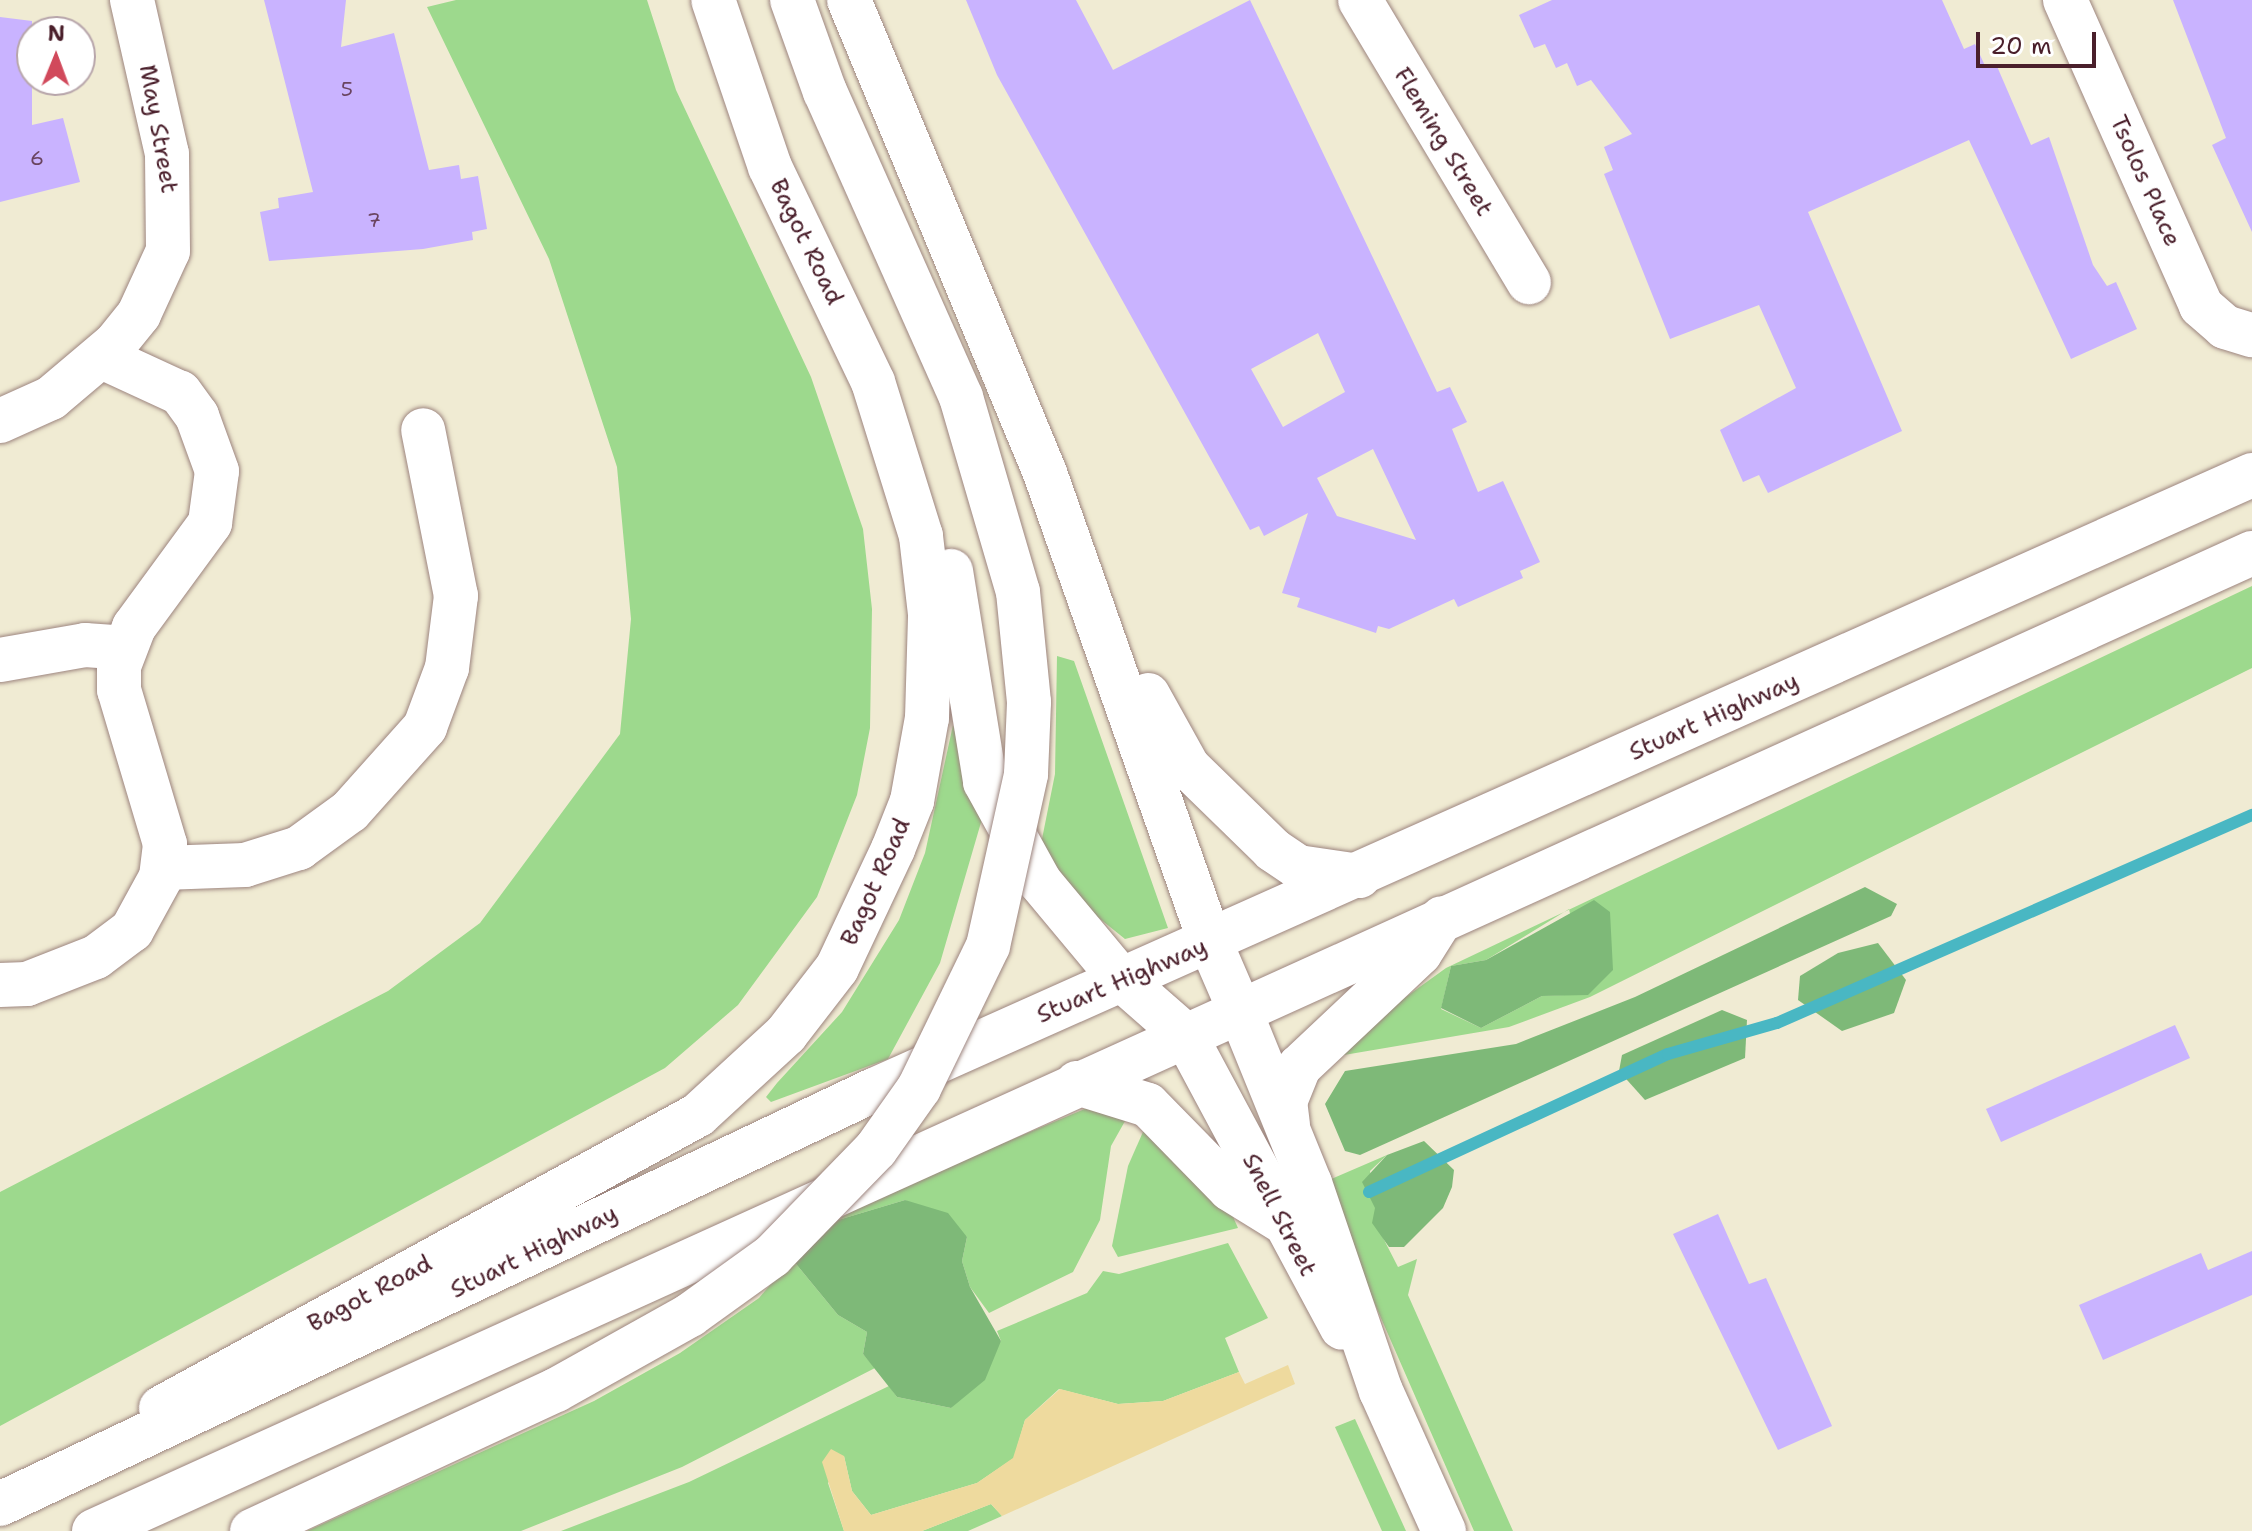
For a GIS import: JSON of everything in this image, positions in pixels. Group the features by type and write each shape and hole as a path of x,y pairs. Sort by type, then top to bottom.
{"main road":[{"name":"May Street","path":"0,421 51,398 102,357 156,283 172,220 167,154 132,0"},
{"name":"Bagot Road","path":"10,1499 274,1345 650,1146 727,1093 786,1034 861,928 922,757 930,653 921,536 873,382 770,167 713,0"},
{"path":"252,1531 568,1384 690,1315 772,1256 833,1198 911,1100 988,946 1026,774 1029,702 1016,579 961,397 792,0"},
{"path":"849,0 1045,473 1211,944"},
{"name":"Fleming Street","path":"1360,0 1529,282"},
{"name":"Tsolos Place","path":"2065,0 2201,306 2225,327 2252,335"},
{"path":"949,244 1007,350 1172,746 1273,850 1298,867 1359,876"},
{"path":"0,985 27,984 96,957 141,917 163,868 165,844 119,690 124,648 210,523 217,471 197,416 180,393 102,357"},
{"path":"873,382 929,476 985,782 1040,882 1120,978 1185,1035"},
{"path":"163,868 245,865 299,848 350,811 425,727 447,668 456,596 423,430"},
{"name":"Stuart Highway","path":"10,1499 1120,978 1211,944 2252,475"},
{"path":"94,1531 2252,553"},
{"path":"0,660 85,645 124,648"},
{"path":"1289,1126 1285,1102 1299,1067 1420,953 1442,918"},
{"name":"Snell Street","path":"1211,944 1289,1126 1381,1391 1444,1531"},
{"name":"Snell Street","path":"1185,1035 1280,1220 1381,1391"},
{"path":"1077,1083 1148,1105 1230,1189 1280,1220"}],"green space":[{"path":"456,0 647,0 676,90 811,377 863,529 872,609 870,728 857,795 817,897 738,1005 665,1068 0,1426 0,1192 388,991 480,923 620,734 631,619 617,467 549,259 427,7"},
{"path":"2252,586 2252,668 1590,997 1509,1027 1344,1055 1342,1043 1446,968 1564,912 1486,960 1451,966 1441,1009 1481,1028 1542,996 1588,994 1569,910"},
{"path":"1057,656 1074,661 1168,928 1125,939 1084,906 1041,844 1055,774"},
{"path":"953,725 982,819 940,963 888,1059 771,1102 766,1097 842,1012 899,920 925,853"},
{"path":"1865,887 1897,904 1891,916 1360,1155 1345,1151 1325,1104 1345,1071 1516,1044 1635,997"},
{"path":"1594,900 1610,912 1613,970 1588,995 1542,996 1481,1028 1441,1008 1451,966 1486,960"},
{"path":"1878,943 1906,980 1894,1013 1842,1031 1798,1000 1800,976 1838,953"},
{"path":"1722,1010 1747,1020 1745,1058 1645,1100 1619,1071 1622,1055"},
{"path":"1087,1108 1129,1114 1111,1146 1100,1220 1073,1272 989,1313 970,1287 962,1261 967,1237 905,1200 838,1220 865,1201"},
{"path":"1146,1125 1230,1210 1238,1228 1118,1257 1112,1246 1128,1166"},
{"path":"1424,1141 1454,1170 1452,1187 1443,1208 1404,1247 1389,1247 1372,1223 1375,1208 1362,1182 1387,1155"},
{"path":"1387,1155 1370,1171 1378,1228 1398,1267 1417,1259 1408,1295 1513,1531 1474,1531 1322,1183"},
{"path":"905,1200 948,1213 967,1237 962,1261 970,1287 1001,1341 985,1380 951,1408 897,1397 863,1354 867,1332 838,1315 792,1259 838,1220"},
{"path":"1228,1243 1268,1318 1225,1338 1239,1372 1163,1401 1118,1404 1059,1389 1025,1420 1014,1458 977,1483 871,1515 852,1491 844,1456 828,1483 844,1531 561,1531 689,1482 889,1386 897,1397 951,1408 1001,1341 997,1331 1087,1293 1103,1271 1119,1274"},
{"path":"792,1259 838,1315 867,1332 863,1354 875,1368 682,1467 521,1531 307,1531 594,1401 680,1353 759,1298"},
{"path":"1355,1419 1406,1531 1382,1531 1335,1427"},
{"path":"991,1504 1002,1516 968,1531 922,1531"}],"sand":[{"path":"1288,1365 1295,1384 1002,1516 991,1504 922,1531 844,1531 822,1462 831,1449 844,1456 852,1491 871,1515 977,1483 1013,1458 1025,1420 1060,1389 1118,1404 1163,1401 1239,1372 1245,1384"}],"building":[{"path":"264,0 346,0 341,47 394,33 429,170 459,165 461,179 478,176 487,229 472,232 473,240 423,249 269,261 260,212 279,208 278,198 313,192"},
{"path":"966,0 1076,0 1113,70 1250,0 1437,392 1450,387 1467,422 1452,429 1478,492 1503,481 1540,562 1520,571 1523,578 1458,607 1454,599 1389,629 1378,626 1376,633 1297,607 1300,598 1282,593 1308,513 1264,536 1259,526 1250,530 997,75","holes":["1318,333 1345,392 1283,427 1251,369","1373,449 1416,540 1337,516 1317,478"]},
{"path":"1552,0 1942,0 1964,49 1975,44 1986,68 1996,64 2031,145 2049,137 2093,265 2107,286 2116,282 2137,329 2071,359 1969,140 1808,212 1902,431 1768,493 1759,475 1743,482 1720,430 1796,388 1759,305 1670,339 1604,174 1613,170 1604,147 1632,134 1591,80 1577,86 1567,63 1556,68 1545,44 1534,48 1519,15"},
{"path":"2173,0 2252,0 2252,232 2212,145 2226,138"},
{"path":"0,17 16,19 16,96 32,96 32,125 63,118 80,182 0,202"},
{"path":"2175,1025 2190,1058 2001,1142 1986,1109"},
{"path":"1718,1214 1749,1284 1766,1278 1832,1426 1778,1450 1673,1234"},
{"path":"2252,1251 2252,1295 2103,1360 2079,1305 2201,1253 2208,1270"}],"waterway":[{"path":"1369,1192 1668,1054 1777,1023 2252,815"}]}
